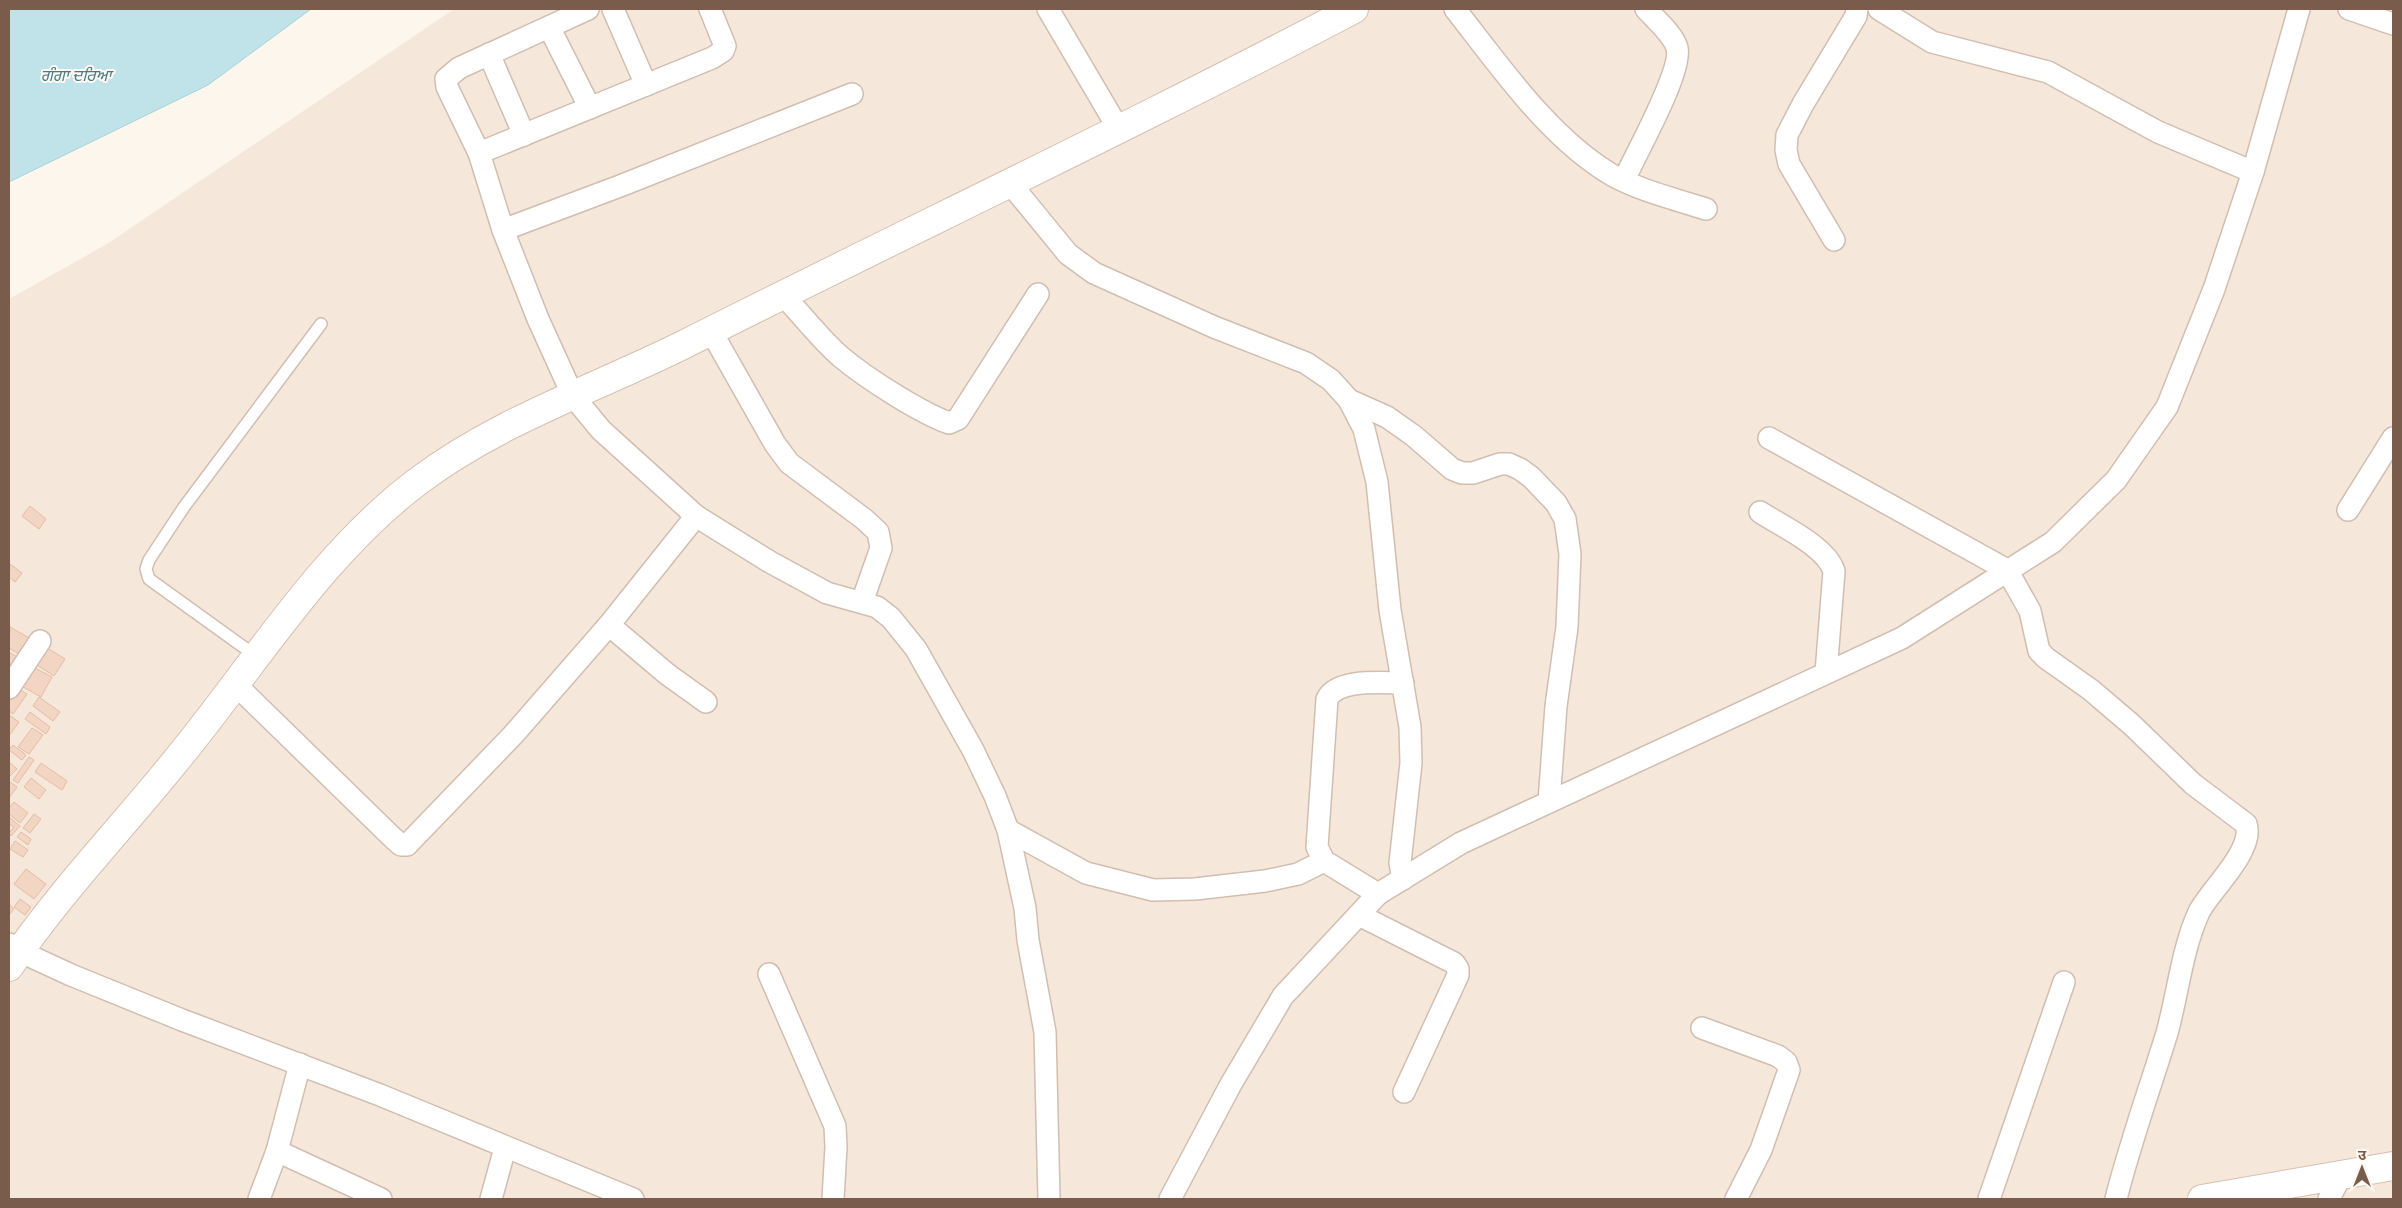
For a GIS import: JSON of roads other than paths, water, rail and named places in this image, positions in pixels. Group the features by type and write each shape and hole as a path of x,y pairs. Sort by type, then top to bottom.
{"main road":[{"path":"12,954 176,761 256,656 348,544 412,486 446,461 502,428 711,331 1354,9"},
{"path":"2202,1199 2393,1166"}],"street":[{"path":"588,9 459,68 446,79 447,87 479,153 503,230 538,319 573,396 601,430 696,516 753,552 827,593 877,607 891,618 916,649 972,750 995,796 1008,830 1025,908 1028,940 1045,1032 1049,1199"},
{"path":"613,9 646,85"},
{"path":"479,153 712,58 722,51 725,46 723,37 710,9"},
{"path":"1048,9 1118,128"},
{"path":"1455,9 1545,119 1578,150 1612,174 1624,180 1706,209"},
{"path":"1624,180 1664,95 1677,62 1677,50 1673,41 1646,9"},
{"path":"1834,240 1788,164 1786,150 1787,135 1803,104 1856,16 1857,9"},
{"path":"1879,9 1932,42 2048,72 2158,132 2253,172"},
{"path":"1170,1199 1231,1084 1283,996 1378,894 1461,843 1902,638 2053,542 2116,480 2166,407 2214,288 2253,172 2299,9"},
{"path":"2348,9 2393,24"},
{"path":"549,27 590,108"},
{"path":"489,54 524,135"},
{"path":"503,230 852,94"},
{"path":"1009,182 1068,254 1094,273 1214,327 1306,363 1331,380 1349,400 1364,429 1377,482 1390,610 1410,727 1411,763 1401,840 1400,863 1403,879"},
{"path":"783,295 840,357 920,409 949,423 958,420 1038,294"},
{"path":"711,331 775,444 789,463 864,519 878,532 881,548 862,602"},
{"path":"1349,400 1387,417 1414,436 1452,469 1462,473 1473,473 1500,464 1509,464 1520,469 1556,503 1565,519 1570,554 1567,628 1556,706 1549,802"},
{"path":"1769,438 2007,570 2030,611 2039,651 2091,690 2132,725 2193,784 2244,821 2247,827 2246,840 2229,872 2204,903 2193,930 2167,1032 2128,1151 2116,1199"},
{"path":"2348,510 2393,438"},
{"path":"1760,512 1821,551 1831,560 1834,570 1826,673"},
{"path":"235,684 403,846 407,845 513,735 608,626 696,516"},
{"path":"608,626 667,674 706,702"},
{"path":"9,688 40,640"},
{"path":"1378,894 1324,861 1317,847 1327,699 1330,693 1351,685 1403,683"},
{"path":"1008,830 1086,873 1153,890 1195,889 1264,881 1298,874 1324,861"},
{"path":"1359,915 1454,963 1458,969 1458,975 1404,1092"},
{"path":"12,954 300,1064 633,1199"},
{"path":"769,974 835,1126 836,1147 833,1199"},
{"path":"1989,1199 2064,982"},
{"path":"1702,1028 1778,1056 1786,1062 1788,1070 1761,1150 1736,1199"},
{"path":"258,1199 277,1151 300,1064"},
{"path":"491,1199 505,1148"},
{"path":"277,1151 381,1199"},
{"path":"2329,1199 2341,1175"}],"lane":[{"path":"256,656 150,579 146,568 148,560 184,507 321,324"}],"water":[{"name":"ਗੰਗਾ ਦਰਿਆ","path":"9,9 311,9 208,85 9,182"}]}
